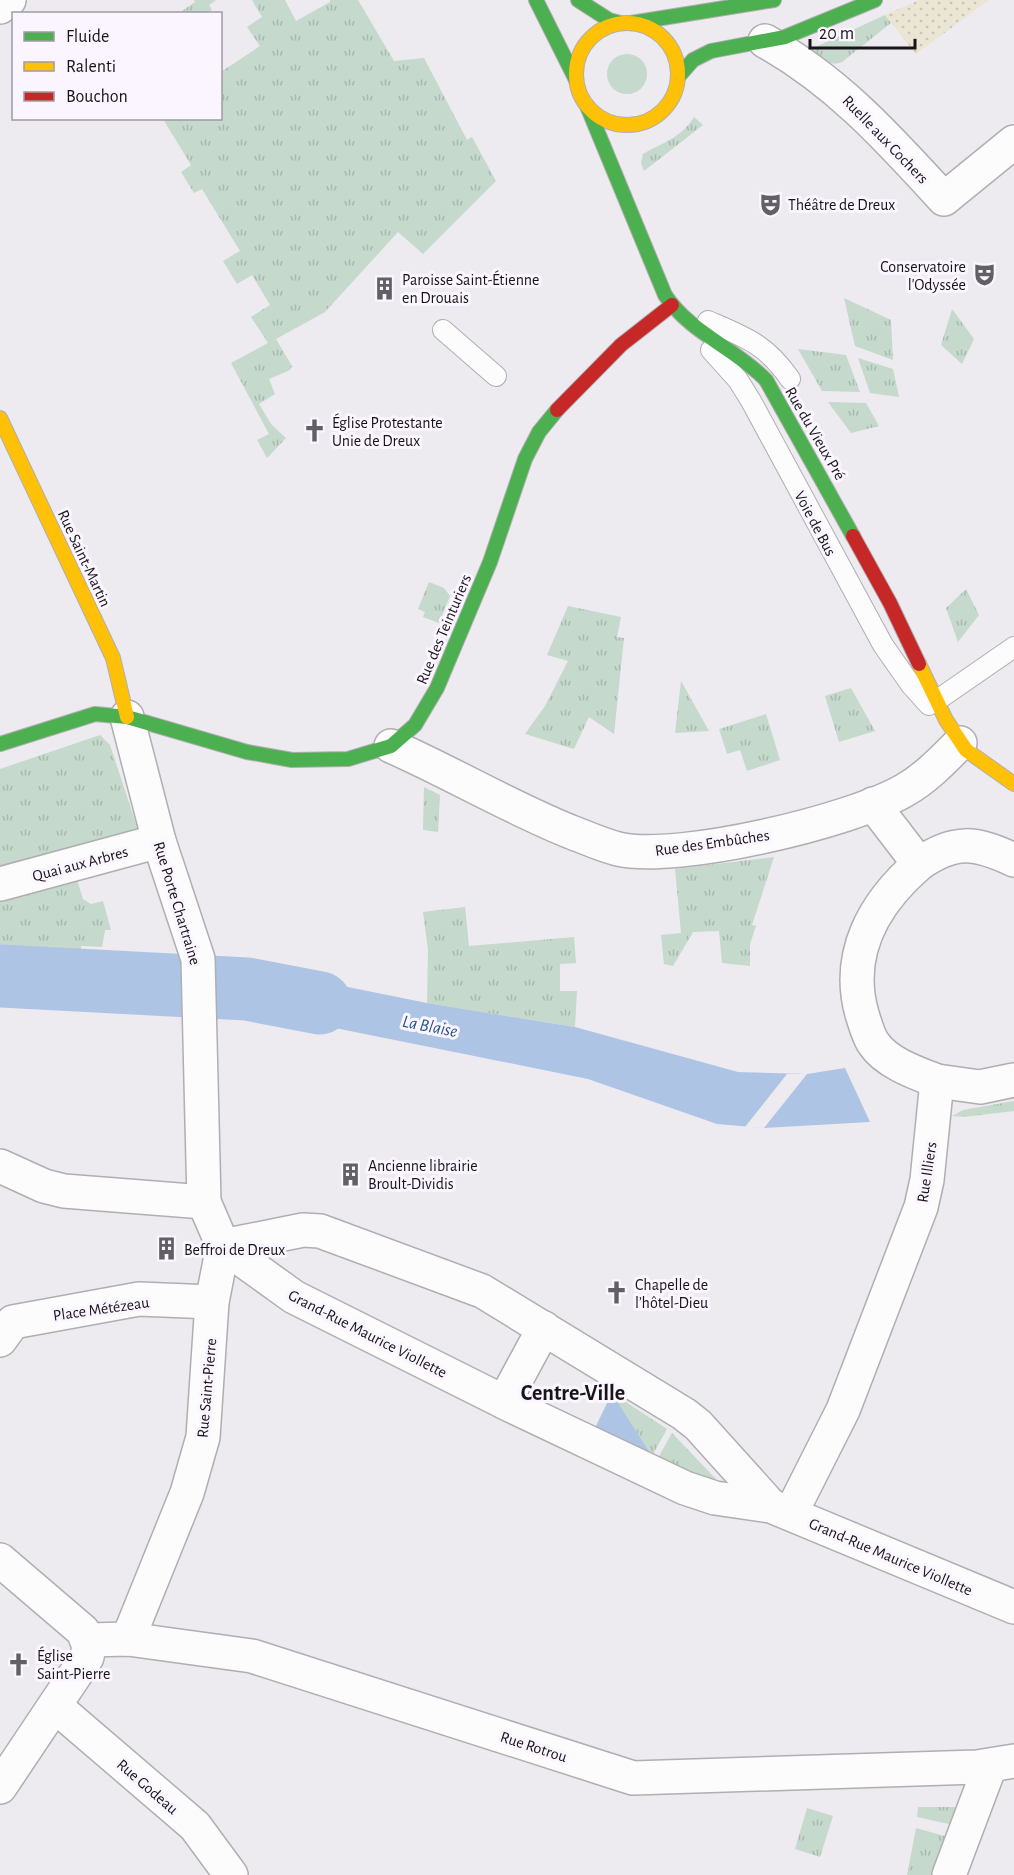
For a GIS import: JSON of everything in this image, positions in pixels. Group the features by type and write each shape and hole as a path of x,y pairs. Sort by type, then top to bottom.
{"street":[{"path":"0,7 9,0"},
{"path":"536,0 587,106 611,122 627,125 656,116 675,92 678,77 677,61 666,40 647,26 609,20 578,0"},
{"path":"576,80 579,56 598,32 626,23 680,17 774,0"},
{"path":"678,77 685,67 702,54 807,30 875,0"},
{"name":"Ruelle aux Cochers","path":"765,41 815,72 855,104 944,199 1014,142"},
{"name":"Rue du Vieux Pré","path":"587,106 627,206 672,305 698,331 746,360 766,380 890,603 936,701 960,743 975,758 1014,784"},
{"name":"Rue des Teinturiers","path":"0,744 95,714 127,717 247,752 292,760 348,759 368,755 391,746 415,725 437,688 490,562 525,459 539,432 551,416 621,345 672,305"},
{"name":"Rue Saint-Martin","path":"0,418 113,658 127,717"},
{"name":"Rue Porte Chartraine","path":"127,717 159,842 198,959 204,1202"},
{"name":"Rue des Embûches","path":"391,746 554,825 630,851 694,848 749,838 842,816 873,804 918,781 960,743"},
{"path":"873,804 918,864"},
{"name":"Quai aux Arbres","path":"0,884 159,842"},
{"path":"1014,860 982,848 962,844 940,850 918,864 892,889 873,915 860,949 856,980 860,1006 874,1044 897,1062 937,1081 980,1087 1014,1080"},
{"name":"Rue Illiers","path":"781,1510 843,1410 921,1207 927,1180 937,1081"},
{"path":"0,1166 44,1186 64,1191 204,1202 224,1246"},
{"name":"Grand-Rue Maurice Viollette","path":"224,1246 303,1230 320,1231 482,1291 691,1420 781,1510"},
{"name":"Grand-Rue Maurice Viollette","path":"224,1246 294,1297 504,1402 685,1488 715,1498 781,1510 1013,1603"},
{"name":"Rue Saint-Pierre","path":"129,1639 187,1493 203,1437 212,1302 224,1246"},
{"name":"Place Métézeau","path":"0,1340 13,1322 105,1305 139,1299 212,1302"},
{"path":"504,1402 544,1328"},
{"path":"0,1560 80,1628 88,1640 87,1657 0,1787"},
{"name":"Rue Rotrou","path":"88,1640 129,1639 252,1656 633,1778 1002,1763"},
{"name":"Rue Godeau","path":"55,1706 195,1826 231,1875"},
{"path":"949,1875 1002,1763"}],"lane":[{"path":"672,305 759,344 770,353 790,379"},
{"name":"Voie de Bus","path":"672,305 738,380 891,659 960,743"},
{"path":"443,330 496,376"},
{"path":"936,701 1014,646"}],"green space":[{"path":"194,0 216,0 209,5 212,10 209,12 180,12 195,2"},
{"path":"252,0 285,0 296,21 330,0 358,0 394,61 424,58 467,140 472,137 496,181 423,254 398,232 325,312 276,339 292,366 290,370 269,379 275,394 259,404 271,424 286,438 267,458 257,440 269,434 231,363 268,343 251,317 270,305 252,275 237,284 223,261 240,251 202,189 194,193 181,172 191,165 164,120 222,120 222,71 260,46 247,27 262,17"},
{"path":"885,15 891,23 842,62 828,63 811,49"},
{"path":"627,54 635,55 641,60 646,66 646,82 641,88 635,93 627,94 619,93 613,88 608,82 607,74 608,66 613,60 619,55"},
{"path":"694,117 703,125 644,171 641,163 643,154 677,135"},
{"path":"844,298 891,320 893,360 855,346"},
{"path":"952,309 974,339 962,364 941,345"},
{"path":"798,349 846,355 860,392 822,391"},
{"path":"858,358 893,369 899,397 870,393"},
{"path":"828,402 866,403 879,426 851,433"},
{"path":"429,582 444,588 450,596 439,623 423,617 425,612 418,609"},
{"path":"966,589 979,615 958,642 946,608"},
{"path":"568,606 621,617 617,637 624,638 614,734 589,717 574,749 525,734 545,706 568,661 547,655"},
{"path":"681,681 709,731 675,733"},
{"path":"851,688 875,731 839,742 825,696"},
{"path":"766,714 780,760 747,771 740,750 727,754 719,729"},
{"path":"100,735 110,745 140,836 0,870 0,769"},
{"path":"424,787 440,795 438,832 423,830"},
{"path":"774,857 752,925 756,926 750,944 750,966 722,963 719,931 693,932 673,966 664,964 661,935 681,933 675,869"},
{"path":"77,880 83,899 91,904 103,901 111,930 105,930 102,947 81,946 81,955 0,946 0,893"},
{"path":"465,907 469,946 574,937 576,963 560,964 560,991 577,991 575,1027 427,1003 428,950 423,912"},
{"path":"1014,1101 1014,1111 964,1117 952,1116 963,1110"},
{"path":"612,1393 667,1429 652,1456"},
{"path":"672,1433 716,1479 714,1484 658,1458"},
{"path":"918,1807 965,1807 958,1826 917,1817"},
{"path":"807,1808 833,1816 820,1857 795,1849"},
{"path":"916,1828 955,1839 941,1875 907,1875"}],"sand":[{"path":"919,0 989,0 916,54 885,15"}],"water":[{"path":"0,946 81,955 176,960 184,1008 106,1007 24,998 0,1000"},
{"path":"229,958 318,981 427,1003 575,1027 738,1072 807,1074 845,1068 870,1122 764,1128 717,1124 588,1079 236,1008 234,973"},
{"path":"612,1393 652,1456 595,1428"}],"pier":[{"path":"66,954 76,954 73,1003 63,1003"},
{"path":"226,958 229,958 233,966 236,1008 233,1008 230,967"},
{"path":"787,1074 807,1074 764,1128 745,1127"}],"waterway":[{"name":"La Blaise","path":"0,976 247,989 320,1003"}],"traffic: fast":[{"path":"536,0 576,80"},
{"path":"578,0 609,20 620,23"},
{"path":"631,23 774,0"},
{"path":"678,77 693,60 711,51 785,37 875,0"},
{"path":"587,106 665,295 687,320 766,380 853,536"},
{"path":"0,744 95,714 127,717 247,752 292,760 348,759 391,746 415,725 437,688 490,562 525,459 539,432 557,410"}],"traffic: slow":[{"path":"627,23 646,27 663,38 674,55 678,74 674,93 663,110 646,121 627,125 608,121 591,110 580,93 576,74 580,55 591,38 608,27 627,23"},
{"path":"0,418 113,658 127,717"},
{"path":"919,664 946,720 966,750 1014,784"}],"traffic: jam":[{"path":"557,410 621,345 672,305"},
{"path":"853,536 890,603 919,664"}],"place":[{"name":"Théâtre de Dreux","path":"770,204"},
{"name":"Conservatoire l'Odyssée","path":"984,275"},
{"name":"Paroisse Saint-Étienne en Drouais","path":"384,288"},
{"name":"Église Protestante Unie de Dreux","path":"314,431"},
{"name":"Ancienne librairie Broult-Dividis","path":"350,1174"},
{"name":"Beffroi de Dreux","path":"166,1249"},
{"name":"Chapelle de l’hôtel-Dieu","path":"617,1293"},
{"name":"Église Saint-Pierre","path":"19,1664"}],"district":[{"name":"Centre-Ville","path":"573,1392"}]}
